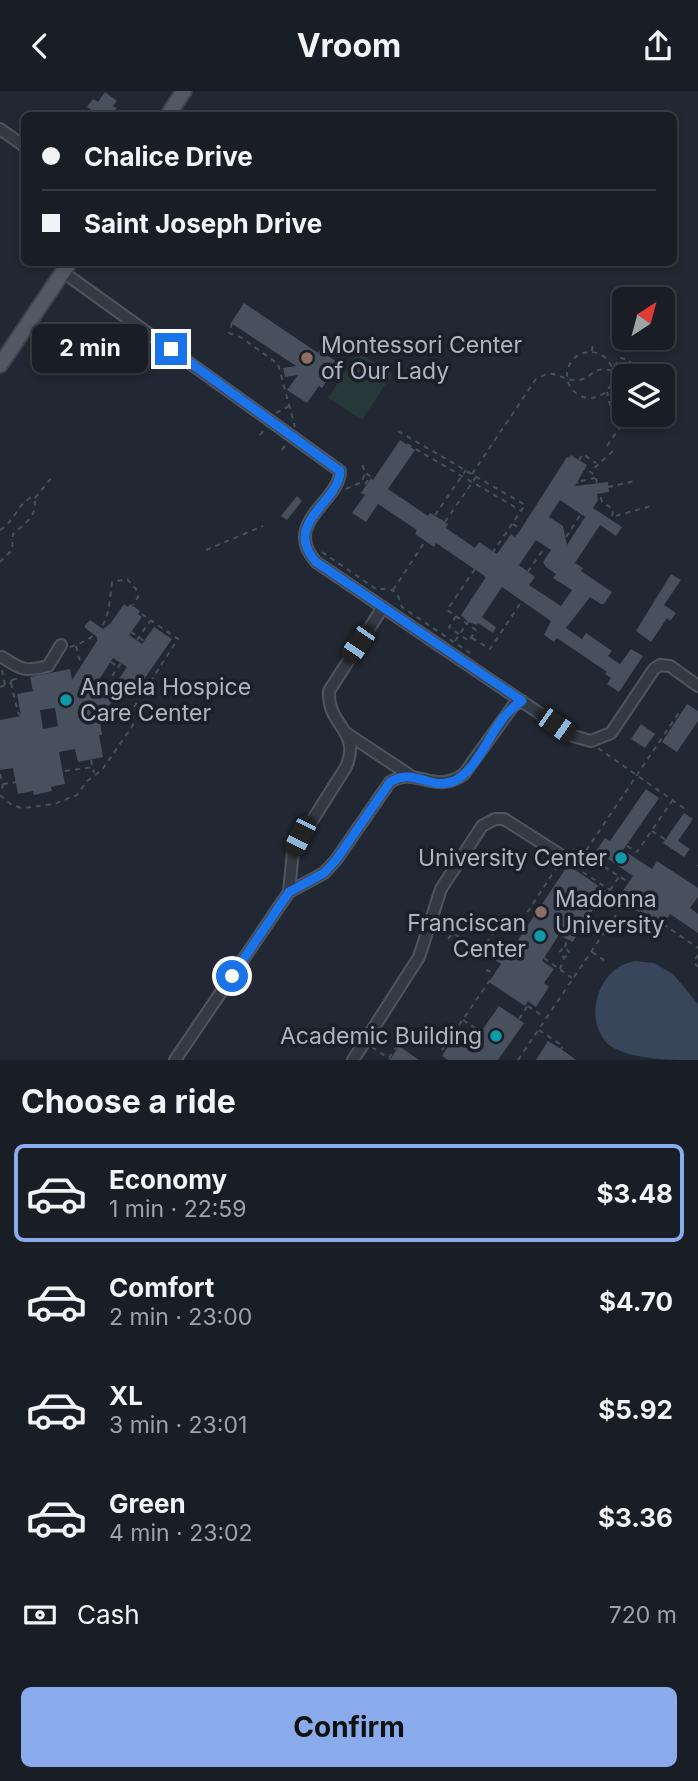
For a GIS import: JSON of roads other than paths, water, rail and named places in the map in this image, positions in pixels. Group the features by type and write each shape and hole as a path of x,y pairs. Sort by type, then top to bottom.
{"main road":[{"path":"170,112 184,91"},
{"path":"0,365 66,267"}],"street":[{"path":"0,129 21,144"},
{"path":"66,267 340,471 338,481 309,523 305,541 316,562 573,736 585,741 597,740 615,729 657,666 670,666 698,686"},
{"path":"289,892 293,851 352,755 352,746 346,733 328,703 329,691 383,607"},
{"path":"2,664 20,669 48,666 64,647"},
{"path":"346,733 412,776 437,783 454,781 464,774 513,706 522,701"},
{"path":"175,1060 289,892 324,873 336,860 390,782 399,777 412,776"},
{"path":"353,1060 419,957 441,889 482,826 495,819 504,819 561,856"}],"water":[{"path":"636,961 654,963 673,974 698,1004 698,1060 629,1054 609,1045 601,1034 595,1008 604,982 612,972"}],"place":[{"name":"Montessori Center of Our Lady","path":"307,358"},
{"name":"Angela Hospice Care Center","path":"66,700"},
{"name":"University Center","path":"621,858"},
{"name":"Madonna University","path":"541,912"},
{"name":"Franciscan Center","path":"540,936"},
{"name":"Academic Building","path":"496,1036"}]}
